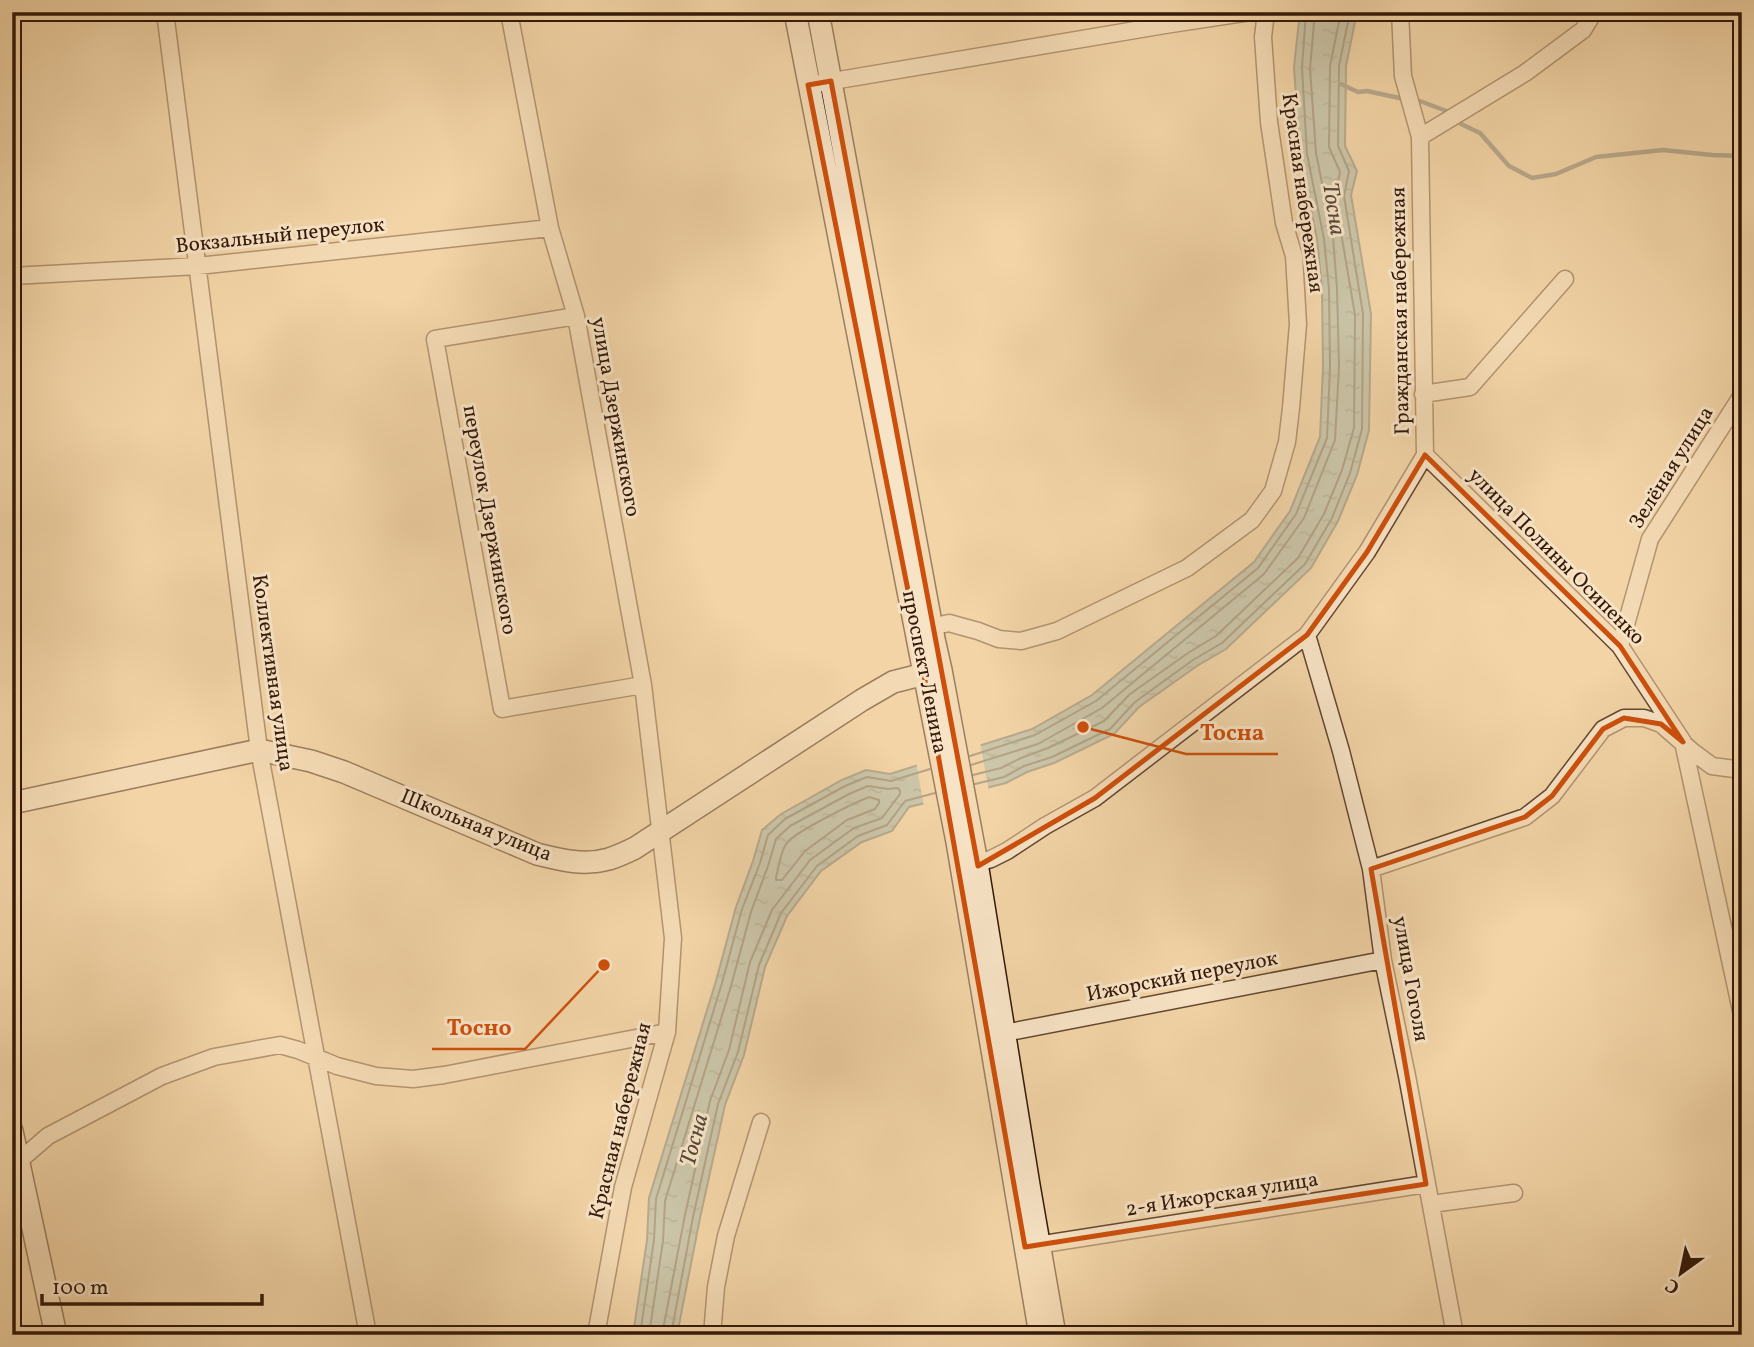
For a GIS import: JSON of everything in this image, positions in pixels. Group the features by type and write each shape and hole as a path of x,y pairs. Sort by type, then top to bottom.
{"main road":[{"name":"проспект Ленина","path":"795,12 808,85 933,672 965,840 1032,1246 1040,1335"},
{"name":"проспект Ленина","path":"818,12 932,627 933,672"},
{"name":"Школьная улица","path":"12,803 259,750 311,761 344,772 537,854 566,861 609,859 635,848 661,832 893,682 933,672"},
{"name":"проспект Ленина","path":"965,840 977,863 996,1035"},
{"path":"12,1131 15,1162 55,1335"},
{"name":"проспект Ленина","path":"1032,1246 1055,1335"}],"street":[{"name":"Коллективная улица","path":"165,12 259,750 368,1335"},
{"name":"улица Дзержинского","path":"509,12 550,228 576,316 643,685 661,832"},
{"path":"808,85 1164,18 1250,12"},
{"name":"Красная набережная","path":"932,627 950,623 999,639 1021,641 1058,631 1187,568 1252,520 1273,491 1287,442 1298,324 1294,256 1284,223 1269,122 1263,37 1266,12"},
{"name":"Гражданская набережная","path":"977,863 1007,851 1045,826 1095,799 1307,635 1367,552 1425,455 1420,137 1403,76 1400,12"},
{"path":"1420,137 1525,73 1583,30 1594,12"},
{"name":"Вокзальный переулок","path":"12,276 198,266 550,228"},
{"path":"1423,394 1470,387 1565,279"},
{"name":"переулок Дзержинского","path":"576,316 435,339 502,709 643,685"},
{"name":"Зелёная улица","path":"1620,646 1650,539 1742,395"},
{"name":"улица Полины Осипенко","path":"1425,455 1620,646 1683,742 1742,1015"},
{"name":"улица Гоголя","path":"1307,635 1341,751 1371,869 1383,960 1455,1335"},
{"path":"1371,869 1525,817 1552,796 1603,729 1625,718 1644,718 1661,724 1712,766 1742,770"},
{"name":"Красная набережная","path":"596,1335 623,1187 667,1032 673,938 661,832"},
{"name":"Ижорский переулок","path":"996,1035 1383,960"},
{"path":"15,1162 48,1136 162,1076 214,1057 280,1045 337,1066 376,1076 413,1079 667,1032"},
{"path":"712,1335 716,1287 726,1236 761,1122"},
{"name":"2-я Ижорская улица","path":"1032,1246 1426,1184"},
{"path":"1431,1203 1514,1193"}],"highlighted area":[{"path":"831,81 978,866 1095,798 1307,635 1367,552 1425,455 1620,646 1683,742 1661,724 1624,718 1603,729 1552,796 1525,817 1371,869 1426,1184 1025,1247 918,641 808,85"}],"water":[{"path":"1300,12 1357,12 1346,66 1345,146 1357,171 1351,195 1371,314 1369,430 1357,475 1338,521 1311,568 1226,649 1139,707 1114,734 1006,783 909,807 892,831 862,842 821,871 787,916 765,967 744,1055 725,1105 677,1335 633,1335 647,1240 649,1198 736,907 762,830 781,814 842,780 866,770 890,774 1032,729 1092,695 1254,562 1290,511 1320,437 1323,367 1322,289 1317,239 1300,155 1294,67"}],"pier":[{"path":"980,742 989,791 924,807 916,762"}],"waterway":[{"path":"1341,84 1358,92 1367,91 1404,99"},
{"path":"1420,101 1449,112"},
{"path":"1461,124 1480,133 1509,166 1532,178 1556,174 1596,157 1663,150 1742,156"}],"place":[{"name":"Тосна","path":"1083,727"},
{"name":"Тосно","path":"604,965"}]}
